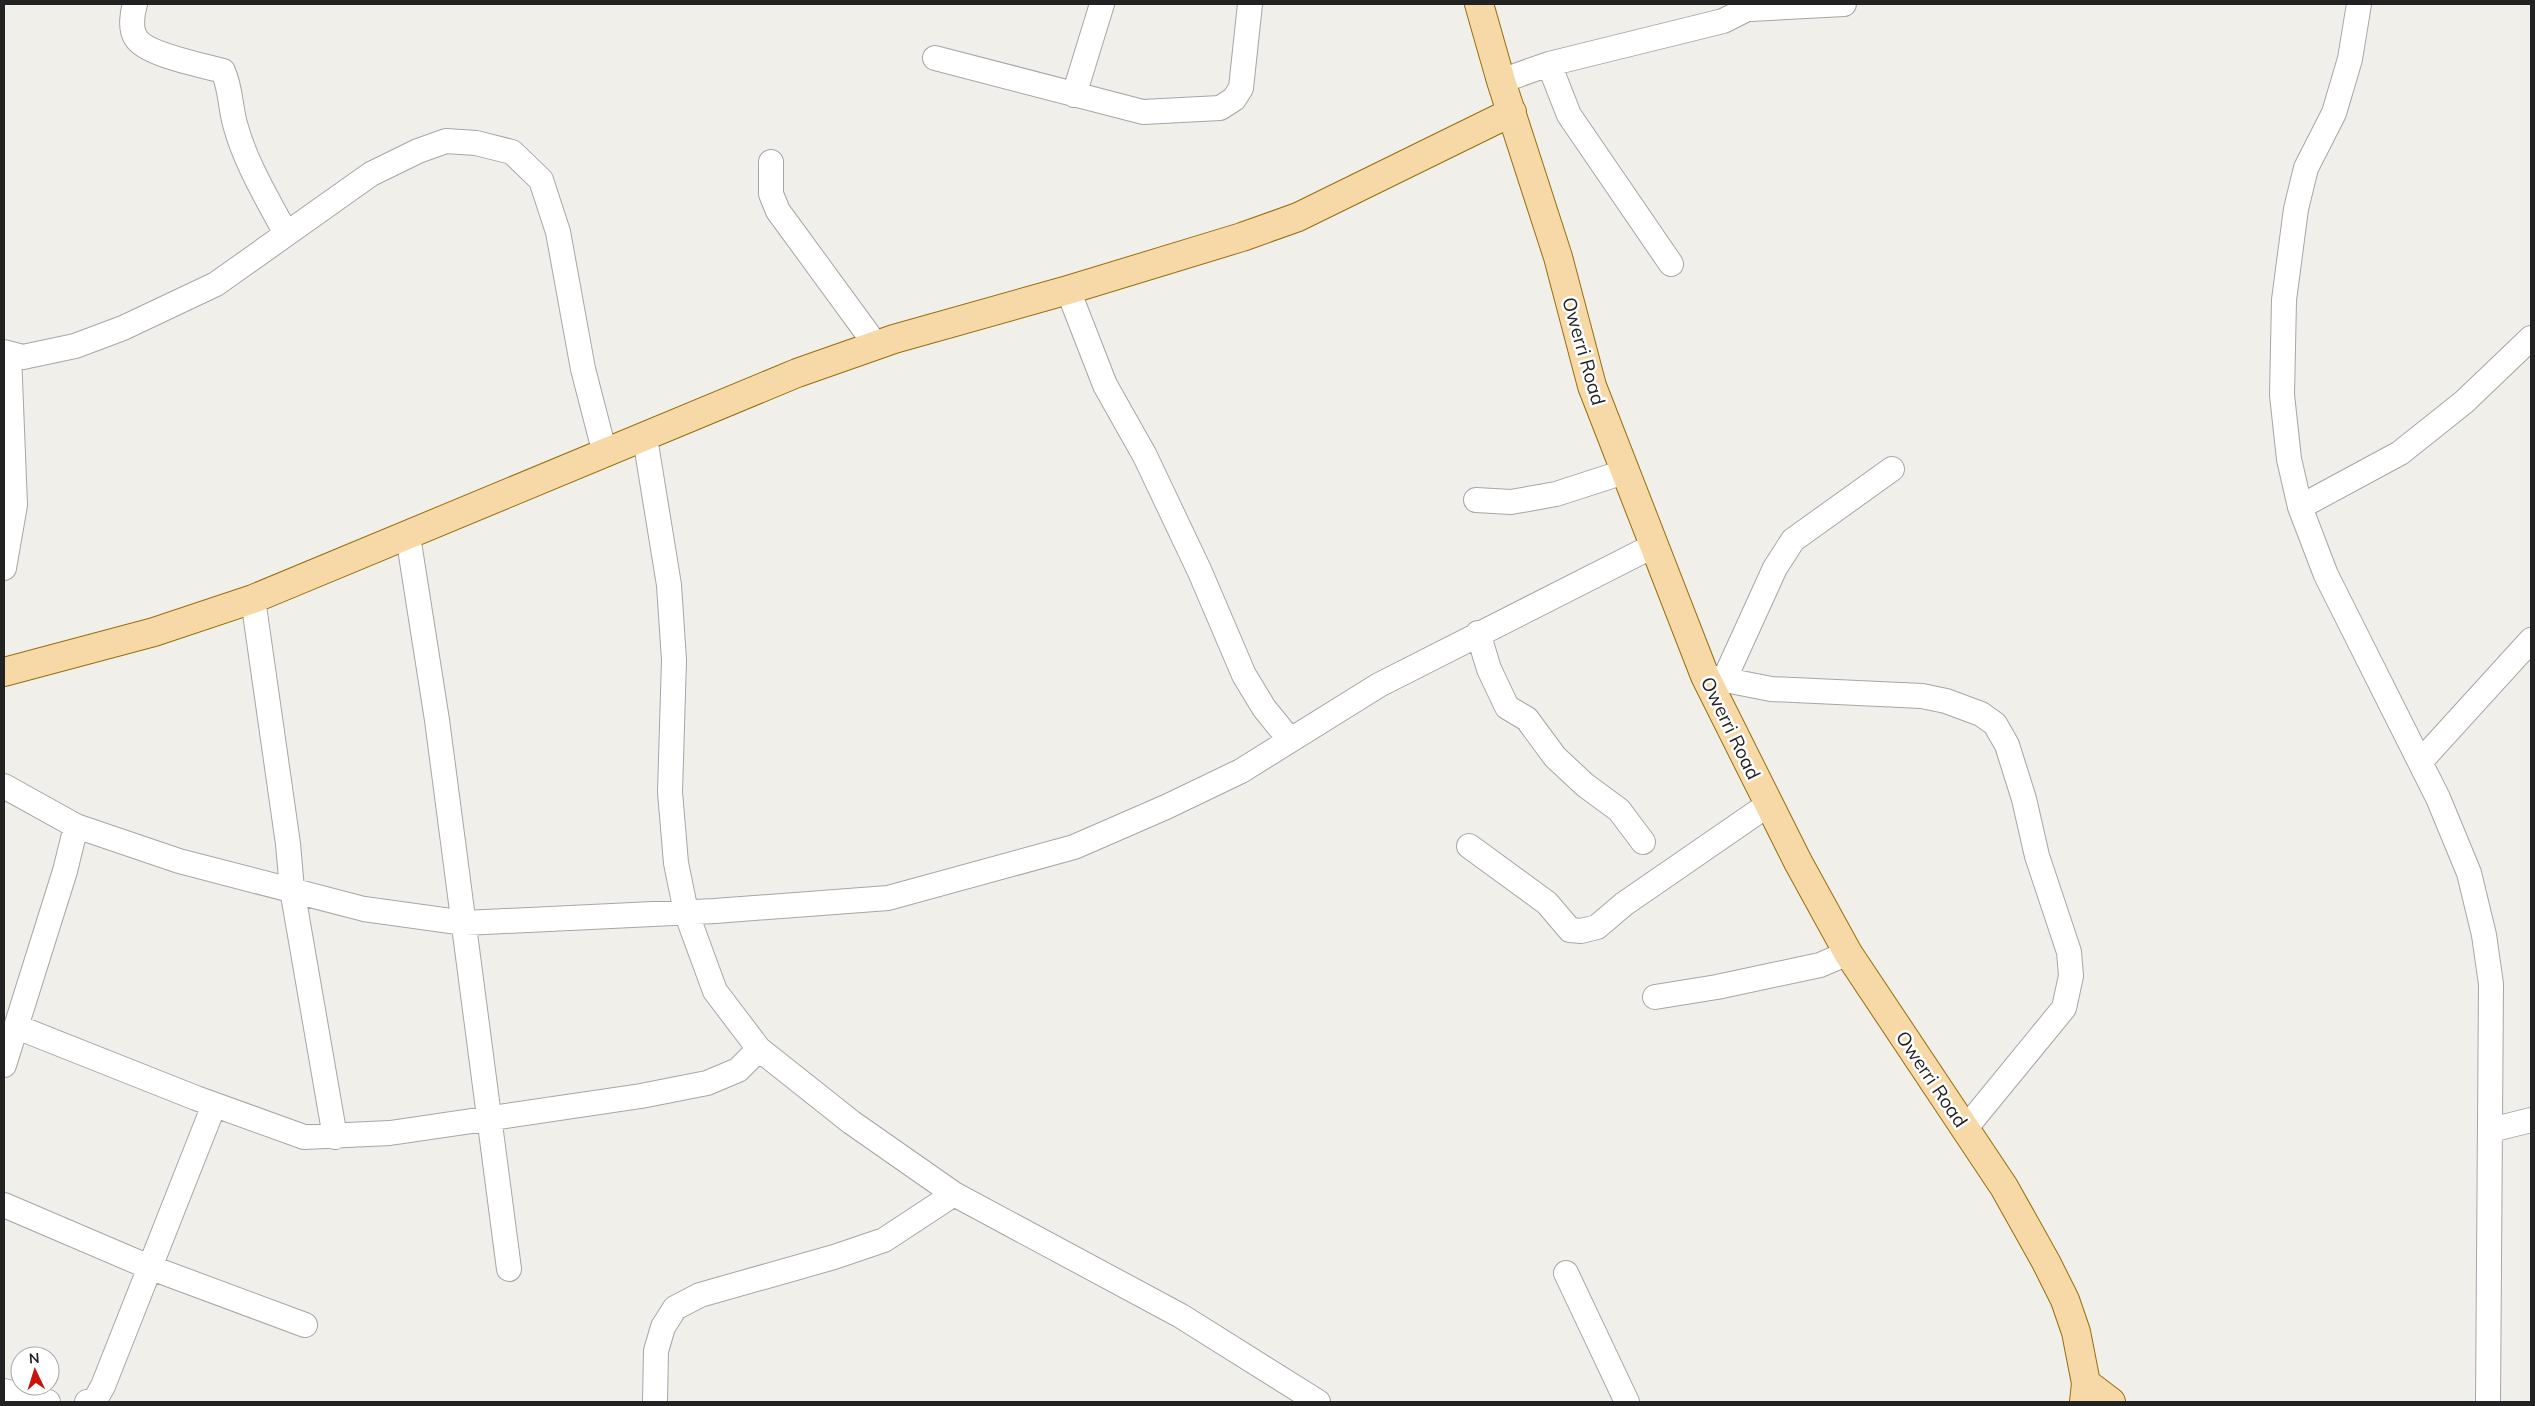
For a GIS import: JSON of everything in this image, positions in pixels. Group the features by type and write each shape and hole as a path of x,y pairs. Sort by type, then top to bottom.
{"main road":[{"name":"Owerri Road","path":"1479,4 1501,81 1558,257 1592,386 1653,546 1715,678 1768,804 1848,953 2004,1187 2066,1300 2076,1332 2085,1392"},
{"path":"4,672 154,632 253,599 797,373 876,345 1068,290 1242,237 1298,217 1512,112"},
{"path":"2085,1392 2111,1402"}],"street":[{"path":"135,4 132,18 135,37 144,48 223,71 230,87 235,123 248,158 286,232"},
{"path":"1074,95 1102,4"},
{"path":"935,58 1143,112 1220,108 1234,99 1240,88 1250,4"},
{"path":"1501,81 1549,64 1723,21 1754,6 1844,4"},
{"path":"2359,4 2350,59 2334,113 2306,168 2296,209 2284,300 2282,395 2289,459 2300,507 2326,575 2438,798 2469,873 2484,935 2490,984 2491,1130 2488,1402"},
{"path":"1549,64 1569,115 1584,141 1671,264"},
{"path":"4,568 15,506 6,354 23,357 75,346 123,328 216,284 286,232 371,174 446,141 476,143 512,152 541,180 558,232 583,369 605,454"},
{"path":"771,162 771,194 778,211 876,345"},
{"path":"1068,290 1105,385 1145,456 1200,572 1244,675 1264,708 1290,740"},
{"path":"2300,507 2400,453 2464,402 2531,338"},
{"path":"644,438 669,585 674,660 670,792 676,863 686,912 715,991 759,1049 851,1122 954,1194 1181,1316 1318,1402"},
{"path":"1892,469 1793,540 1775,568 1715,678 1771,689 1904,695 1946,701 1980,714 1995,724 2007,744 2024,799 2037,856 2069,952 2071,976 2064,1008 1964,1128"},
{"path":"1476,500 1511,502 1556,494 1624,472"},
{"path":"408,536 437,720 465,923 509,1269"},
{"path":"4,786 76,826 179,860 364,909 465,923 686,912 888,898 1074,846 1166,807 1241,771 1379,685 1478,633 1653,546"},
{"path":"253,599 288,844 292,889 335,1137"},
{"path":"1478,633 1489,669 1507,707 1527,719 1556,757 1585,785 1619,810 1643,842"},
{"path":"2420,762 2531,640"},
{"path":"1469,846 1547,903 1570,930 1582,931 1597,927 1624,904 1768,804"},
{"path":"4,1065 65,872 76,826"},
{"path":"1655,997 1717,987 1820,965 1848,953"},
{"path":"17,1027 214,1105 304,1137 390,1133 489,1119 707,1083 738,1070 759,1049"},
{"path":"87,1402 95,1400 103,1386 214,1105"},
{"path":"2491,1130 2531,1120"},
{"path":"654,1402 656,1351 663,1328 675,1308 700,1295 834,1257 884,1240 954,1194"},
{"path":"4,1205 149,1267 305,1325"},
{"path":"1566,1274 1628,1402"},
{"path":"4,1391 48,1402"}]}
